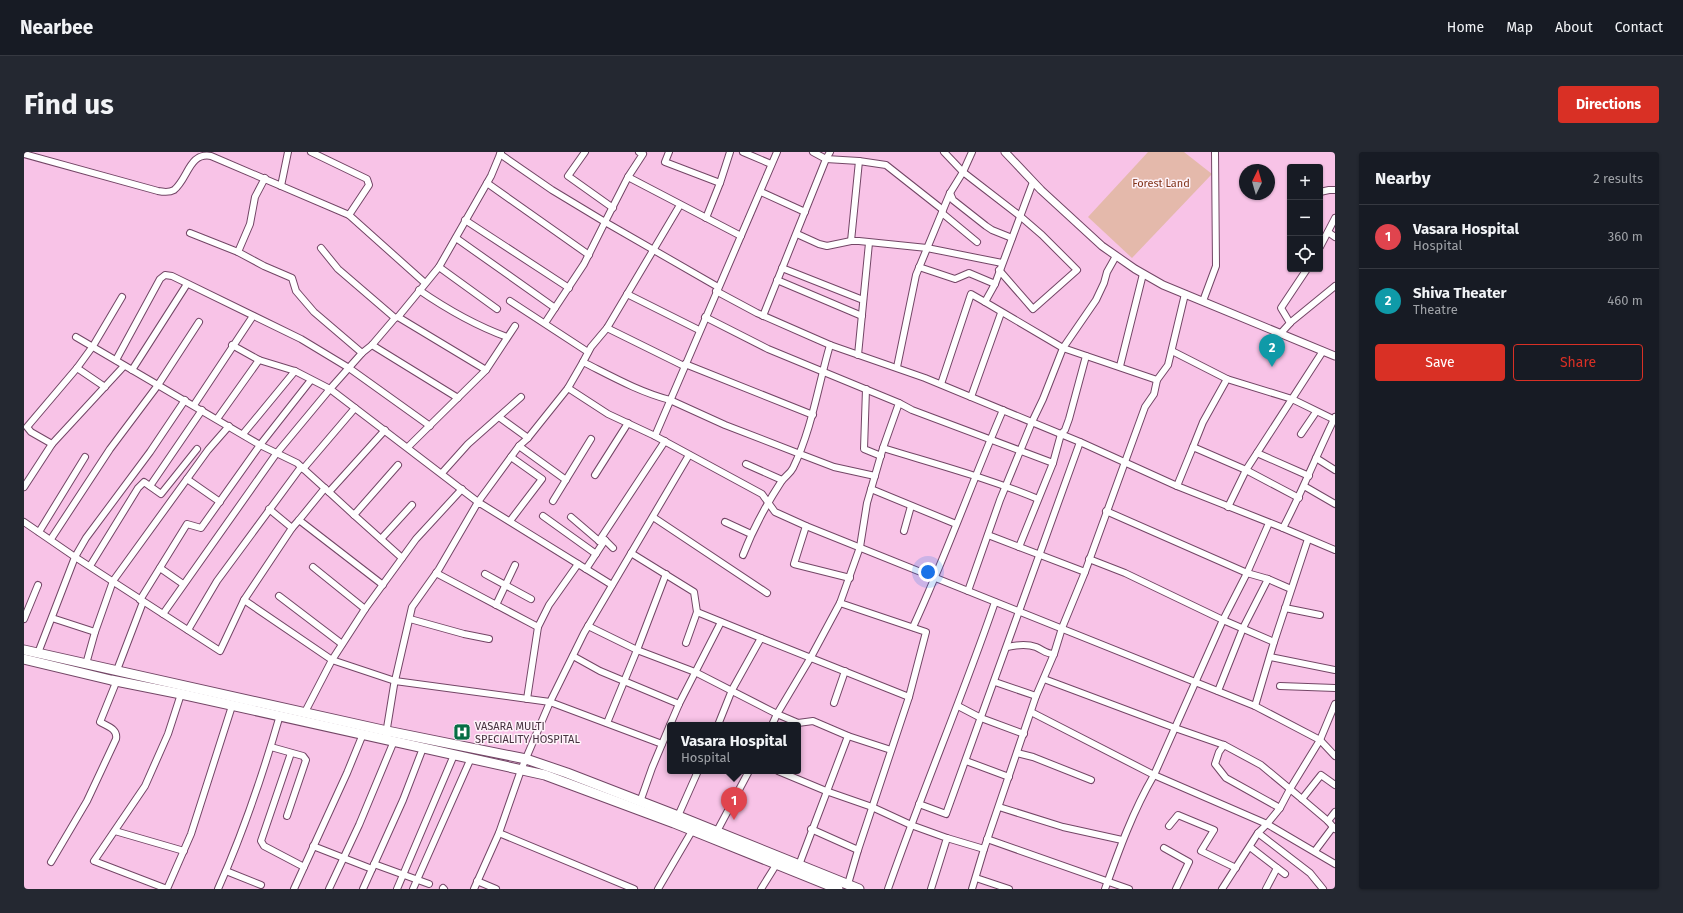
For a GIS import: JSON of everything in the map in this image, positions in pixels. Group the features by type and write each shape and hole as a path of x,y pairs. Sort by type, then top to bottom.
{"main road":[{"path":"24,650 305,712 386,735 526,759 567,773 678,816 776,865 838,889"},
{"path":"24,659 363,734 386,735 394,742 545,774 692,831 715,835 799,865 859,889"}],"street":[{"path":"281,186 288,152"},
{"path":"311,152 367,179 369,185 349,216"},
{"path":"586,152 568,176 612,208"},
{"path":"669,152 665,162 720,183"},
{"path":"706,218 730,152"},
{"path":"743,152 771,164"},
{"path":"655,436 699,330 777,152"},
{"path":"813,152 826,159 859,161 886,165 943,211 977,242"},
{"path":"763,316 830,152"},
{"path":"944,152 963,172 1042,235 1077,270 1033,309 999,270"},
{"path":"897,367 916,275 950,193 963,172 972,152"},
{"path":"1005,152 1033,182 1097,241 1143,274 1163,285 1335,356"},
{"path":"1202,301 1216,266 1215,152"},
{"path":"163,614 276,454 330,389 396,318 439,266 487,183 501,153 552,190 763,316 830,345 897,367 941,384 1080,442 1178,486 1335,550"},
{"path":"545,323 589,255 628,177 642,153"},
{"path":"24,154 158,191 168,192 173,190 195,158 205,154 265,178 349,216 425,283"},
{"path":"851,241 859,161"},
{"path":"628,177 741,236"},
{"path":"238,252 250,224 255,197 265,178"},
{"path":"985,302 995,284 1033,182"},
{"path":"487,183 589,255"},
{"path":"1323,191 1335,190"},
{"path":"760,192 805,212"},
{"path":"950,193 953,200 986,226 1012,238"},
{"path":"386,735 395,681 412,607 436,573 478,502 519,446 528,438 568,388 588,352 607,328 680,205"},
{"path":"1323,241 1335,218"},
{"path":"465,220 569,288"},
{"path":"1328,232 1335,237"},
{"path":"190,233 238,252 264,266 292,278 296,291 314,312 362,353"},
{"path":"797,234 827,246 851,241 928,248 1002,263"},
{"path":"456,238 555,308"},
{"path":"858,355 869,243"},
{"path":"321,248 338,269 396,318 486,370"},
{"path":"968,591 1006,486 1032,422 1044,399 1063,348 1096,300 1104,283 1107,272 1116,256"},
{"path":"439,266 497,309"},
{"path":"919,267 956,279 969,273 995,284"},
{"path":"782,268 863,300"},
{"path":"1290,323 1281,308 1304,272"},
{"path":"1120,366 1143,274"},
{"path":"116,360 162,276 172,276 301,339 349,368 430,426"},
{"path":"777,280 862,316"},
{"path":"132,370 187,284"},
{"path":"1280,333 1335,286"},
{"path":"419,290 452,313 477,326 507,337"},
{"path":"627,294 699,330"},
{"path":"941,384 971,294 1063,348 1120,366 1157,380"},
{"path":"972,889 987,839 1036,696 1054,654 1062,628 1085,572 1145,407 1154,394 1157,380 1168,365 1185,294"},
{"path":"52,444 31,432 27,427 77,368 93,346 122,297"},
{"path":"510,301 588,352"},
{"path":"970,397 1001,313"},
{"path":"194,406 232,345 253,316"},
{"path":"705,317 768,349 866,389 912,410 1020,452 1053,463"},
{"path":"51,539 110,449 158,385 199,322"},
{"path":"408,447 486,370 515,326"},
{"path":"607,328 684,365 813,416"},
{"path":"76,337 260,445 297,463 402,558"},
{"path":"232,345 259,360 295,371 330,389 408,447 478,502 612,585"},
{"path":"372,345 458,398"},
{"path":"743,555 751,534 769,502 782,480 788,476 792,470 800,454 813,416 822,371 830,345"},
{"path":"1172,351 1227,379 1292,399 1316,412 1335,419 1299,498 1283,528"},
{"path":"1228,507 1246,470 1323,351"},
{"path":"1019,547 1053,463 1061,434 1065,430 1069,419 1086,356"},
{"path":"217,419 259,360"},
{"path":"583,362 626,384 655,396 670,400 725,425 834,467 875,476"},
{"path":"24,487 52,444 124,366"},
{"path":"77,368 105,387"},
{"path":"243,434 295,371"},
{"path":"1178,486 1203,422 1227,379"},
{"path":"117,670 141,601 187,524 201,528 260,445 311,380"},
{"path":"568,388 608,414 655,436 762,494 775,512 860,548 1255,706 1320,740 1334,752"},
{"path":"866,389 864,449 881,456"},
{"path":"442,473 468,444 521,397"},
{"path":"38,653 75,557 86,538 150,452 185,400"},
{"path":"773,722 840,603 850,578 860,548 867,503 883,448 899,403"},
{"path":"188,630 216,581 269,509 302,468 355,408"},
{"path":"150,486 202,410"},
{"path":"913,627 936,578 956,524 1003,410"},
{"path":"1301,434 1316,412"},
{"path":"499,417 528,438"},
{"path":"595,475 628,423"},
{"path":"86,664 95,632 113,581 208,450 229,426"},
{"path":"24,522 141,601 220,650 244,600 292,528 385,430"},
{"path":"553,501 591,439"},
{"path":"586,569 596,554 602,541 665,442"},
{"path":"919,804 946,814 995,682 1080,442"},
{"path":"519,446 566,480"},
{"path":"1193,447 1246,470 1299,498"},
{"path":"883,448 977,476 1038,499"},
{"path":"90,566 138,488 144,482 161,494 197,449"},
{"path":"1257,453 1309,476"},
{"path":"474,889 499,833 526,759 550,702 588,626 689,455"},
{"path":"39,532 85,457"},
{"path":"510,521 542,479 511,457"},
{"path":"1316,458 1335,470"},
{"path":"746,464 782,480"},
{"path":"354,515 398,465"},
{"path":"187,479 220,502"},
{"path":"1304,486 1335,504"},
{"path":"305,712 332,660 365,609 416,539 462,489"},
{"path":"871,489 956,524"},
{"path":"381,539 412,505"},
{"path":"904,531 911,506"},
{"path":"269,509 292,528"},
{"path":"1106,511 1247,573 1268,579 1292,589"},
{"path":"543,516 596,554"},
{"path":"571,517 613,548"},
{"path":"652,517 767,593"},
{"path":"300,520 383,585"},
{"path":"725,522 751,534"},
{"path":"1105,889 1122,840 1143,794 1154,775 1223,620 1247,573 1269,523"},
{"path":"806,526 794,564 850,578"},
{"path":"988,535 1085,572"},
{"path":"1255,706 1274,642 1308,539"},
{"path":"631,552 694,592 697,612 686,643"},
{"path":"1089,559 1125,573 1223,620 1274,642"},
{"path":"527,699 538,627 548,604 578,564"},
{"path":"496,605 515,565"},
{"path":"313,567 365,609"},
{"path":"160,568 183,584"},
{"path":"436,573 538,627"},
{"path":"485,574 531,599"},
{"path":"607,723 666,574"},
{"path":"1218,692 1243,628 1268,579"},
{"path":"24,619 38,585"},
{"path":"279,596 342,644"},
{"path":"244,600 332,660 395,681 550,702 662,744"},
{"path":"888,889 996,602"},
{"path":"840,603 926,632 909,697 848,884"},
{"path":"1286,608 1320,615"},
{"path":"697,612 909,697"},
{"path":"52,618 95,632"},
{"path":"410,618 489,640"},
{"path":"671,722 720,622"},
{"path":"588,626 637,650 695,672 796,722"},
{"path":"719,722 732,690 761,638"},
{"path":"1007,647 1016,645 1036,647 1048,654 1054,654"},
{"path":"573,656 600,672 679,704"},
{"path":"1270,657 1335,670"},
{"path":"834,703 845,671"},
{"path":"1044,679 1224,745 1260,765 1302,798 1334,828 1315,851"},
{"path":"51,862 87,801 116,739 116,731 100,722 117,680"},
{"path":"995,682 1036,696"},
{"path":"1280,686 1335,688"},
{"path":"181,694 168,734 144,786 94,861 167,889 184,850 232,706"},
{"path":"1222,889 1258,833 1280,808 1320,740 1335,704"},
{"path":"958,706 981,718 1024,734"},
{"path":"1031,712 1154,775 1267,824 1335,864"},
{"path":"219,889 271,748 280,716"},
{"path":"801,723 813,722 848,736 891,750"},
{"path":"640,802 667,732"},
{"path":"294,889 347,773 363,734"},
{"path":"799,865 811,829 848,736"},
{"path":"328,889 394,742"},
{"path":"1224,745 1219,752 1215,764 1226,778 1280,808"},
{"path":"271,748 303,756 306,760 287,816"},
{"path":"363,889 403,800 423,748"},
{"path":"291,753 261,841 264,846 304,867"},
{"path":"1017,753 1033,757 1091,780"},
{"path":"397,889 454,755"},
{"path":"413,889 471,758"},
{"path":"966,761 1009,777"},
{"path":"678,816 697,774"},
{"path":"715,835 747,774"},
{"path":"785,774 826,791 872,807 911,825 984,849"},
{"path":"1302,798 1321,775 1335,785"},
{"path":"999,807 1063,827 1122,840"},
{"path":"1328,821 1335,812"},
{"path":"1169,826 1178,815 1214,830 1200,851 1236,868"},
{"path":"811,829 858,850"},
{"path":"115,831 184,850"},
{"path":"660,888 692,831"},
{"path":"499,833 634,889"},
{"path":"1258,833 1310,873 1324,889"},
{"path":"931,889 947,838"},
{"path":"987,839 1129,889"},
{"path":"313,846 342,858 403,874 429,884"},
{"path":"1250,847 1285,874"},
{"path":"1164,848 1188,862 1176,889"},
{"path":"761,889 776,865"},
{"path":"1266,889 1277,868"},
{"path":"226,871 261,885"},
{"path":"976,878 1009,889"},
{"path":"477,881 496,889"}],"green space":[{"name":"Forest Land","path":"1148,152 1184,152 1212,174 1132,258 1088,217"}],"place":[{"name":"Shiva Theater","path":"1272,367"},
{"name":"VASARA MULTI SPECIALITY HOSPITAL","path":"462,732"},
{"name":"Vasara Hospital","path":"734,820"}]}
